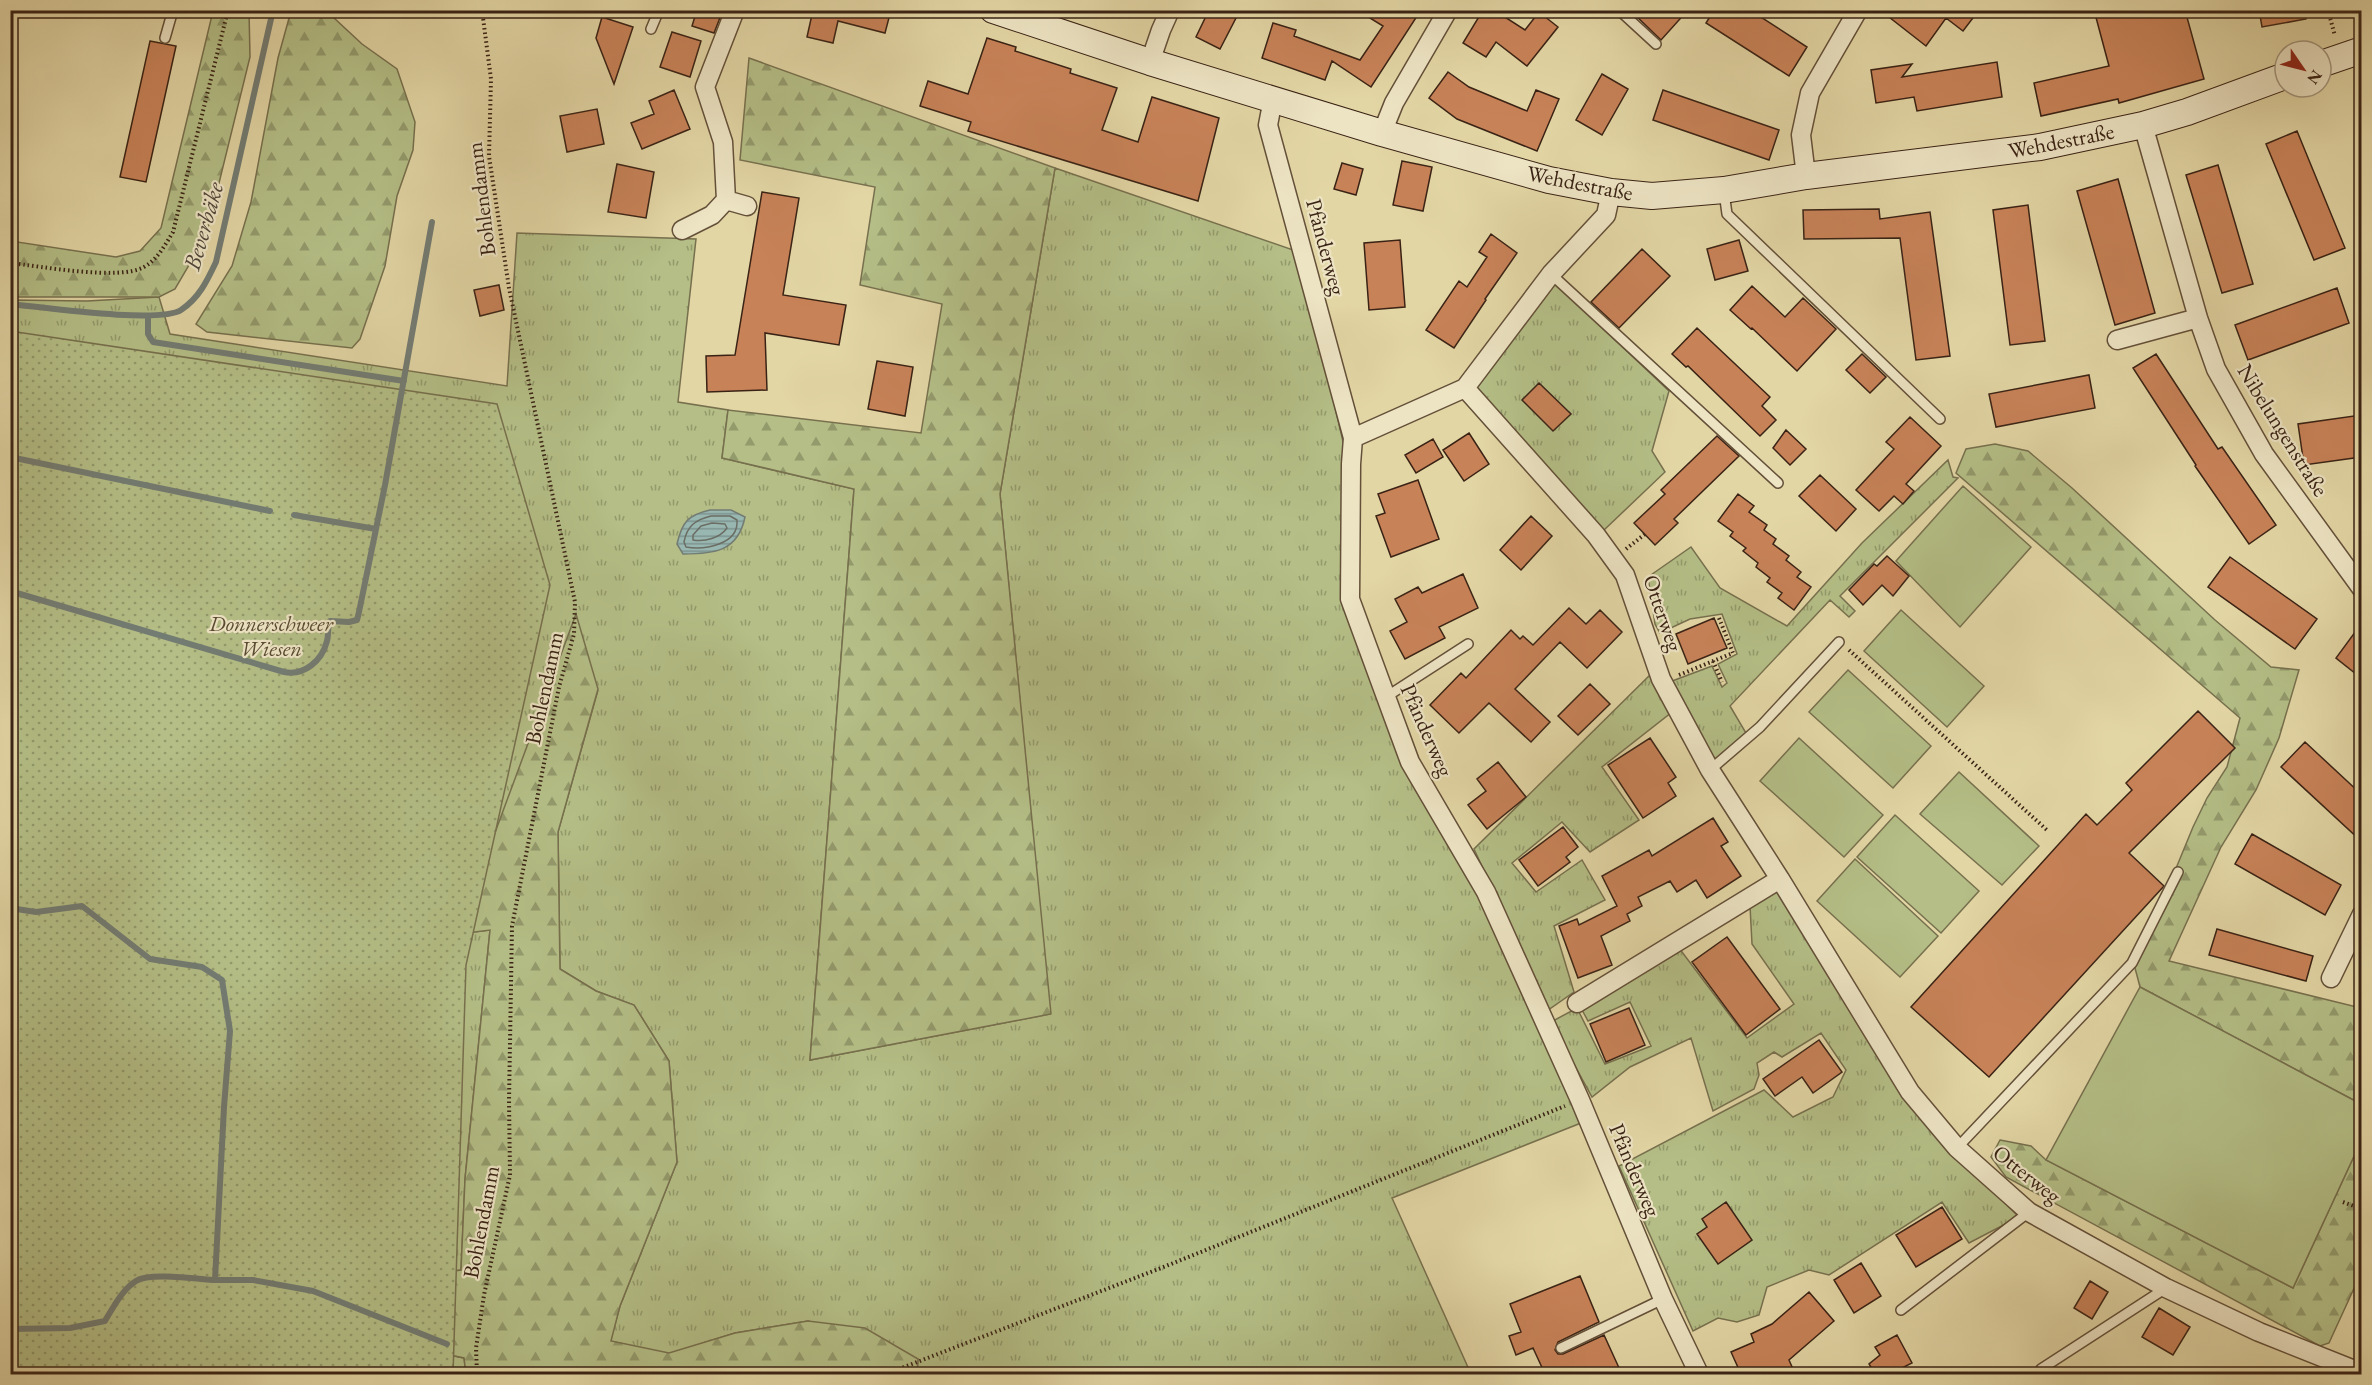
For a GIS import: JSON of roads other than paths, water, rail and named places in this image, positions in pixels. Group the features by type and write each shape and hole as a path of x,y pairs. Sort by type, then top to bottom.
{"street":[{"path":"681,230 712,215 726,200 723,142 705,87 735,10"},
{"name":"Wehdestraße","path":"993,10 1150,62 1382,133 1549,180 1611,192 1652,196 1724,190 1806,176 2040,147 2187,112 2273,80"},
{"path":"1150,62 1170,10"},
{"path":"1382,133 1394,103 1448,10"},
{"path":"1806,176 1801,135 1809,93 1858,10"},
{"path":"2333,60 2361,50"},
{"name":"Pfänderweg","path":"1274,99 1268,125 1353,438 1350,599 1410,762 1486,892 1580,1100 1663,1299 1699,1374"},
{"name":"Nibelungenstraße","path":"2143,124 2198,318 2216,369 2264,454 2361,589"},
{"path":"1353,438 1465,388 1551,274 1606,214 1611,192"},
{"path":"726,200 747,206"},
{"path":"2117,340 2198,318"},
{"name":"Otterweg","path":"1465,388 1596,535 1625,575 1662,682 1710,770 1780,879 1910,1092 1957,1148 2029,1212 2166,1288 2259,1332 2361,1373"},
{"path":"1577,1003 1780,879"},
{"path":"2331,978 2361,914"}],"lane":[{"path":"165,38 173,10"},
{"path":"651,29 659,10"},
{"path":"1619,10 1656,44"},
{"path":"1724,190 1727,214 1940,419"},
{"path":"1551,274 1778,483"},
{"path":"1710,770 1760,727 1839,642"},
{"path":"1386,697 1468,644"},
{"path":"1957,1148 2132,963 2178,872"},
{"path":"1901,1310 2029,1212"},
{"path":"2041,1369 2166,1288"},
{"path":"1561,1348 1663,1299"}],"water":[{"path":"710,510 731,510 745,517 737,538 723,549 714,552 683,554 677,544 684,525 696,514"}],"waterway":[{"name":"Beverbäke","path":"10,304 99,313 150,315 169,314 181,310 198,295 216,262 273,10"},
{"path":"10,591 284,672 298,672 311,666 325,648 330,621 357,620 385,485 432,222"},
{"path":"148,317 148,334 153,342 404,381"},
{"path":"10,457 270,511"},
{"path":"294,515 376,529"},
{"path":"10,908 36,912 82,906 150,959 202,967 222,980 230,1031 215,1280 162,1276 142,1278 127,1289 105,1321 70,1328 10,1329"},
{"path":"215,1280 253,1280 313,1291 447,1344"}],"park label":[{"name":"Donnerschweer Wiesen","path":"271,636"}]}
